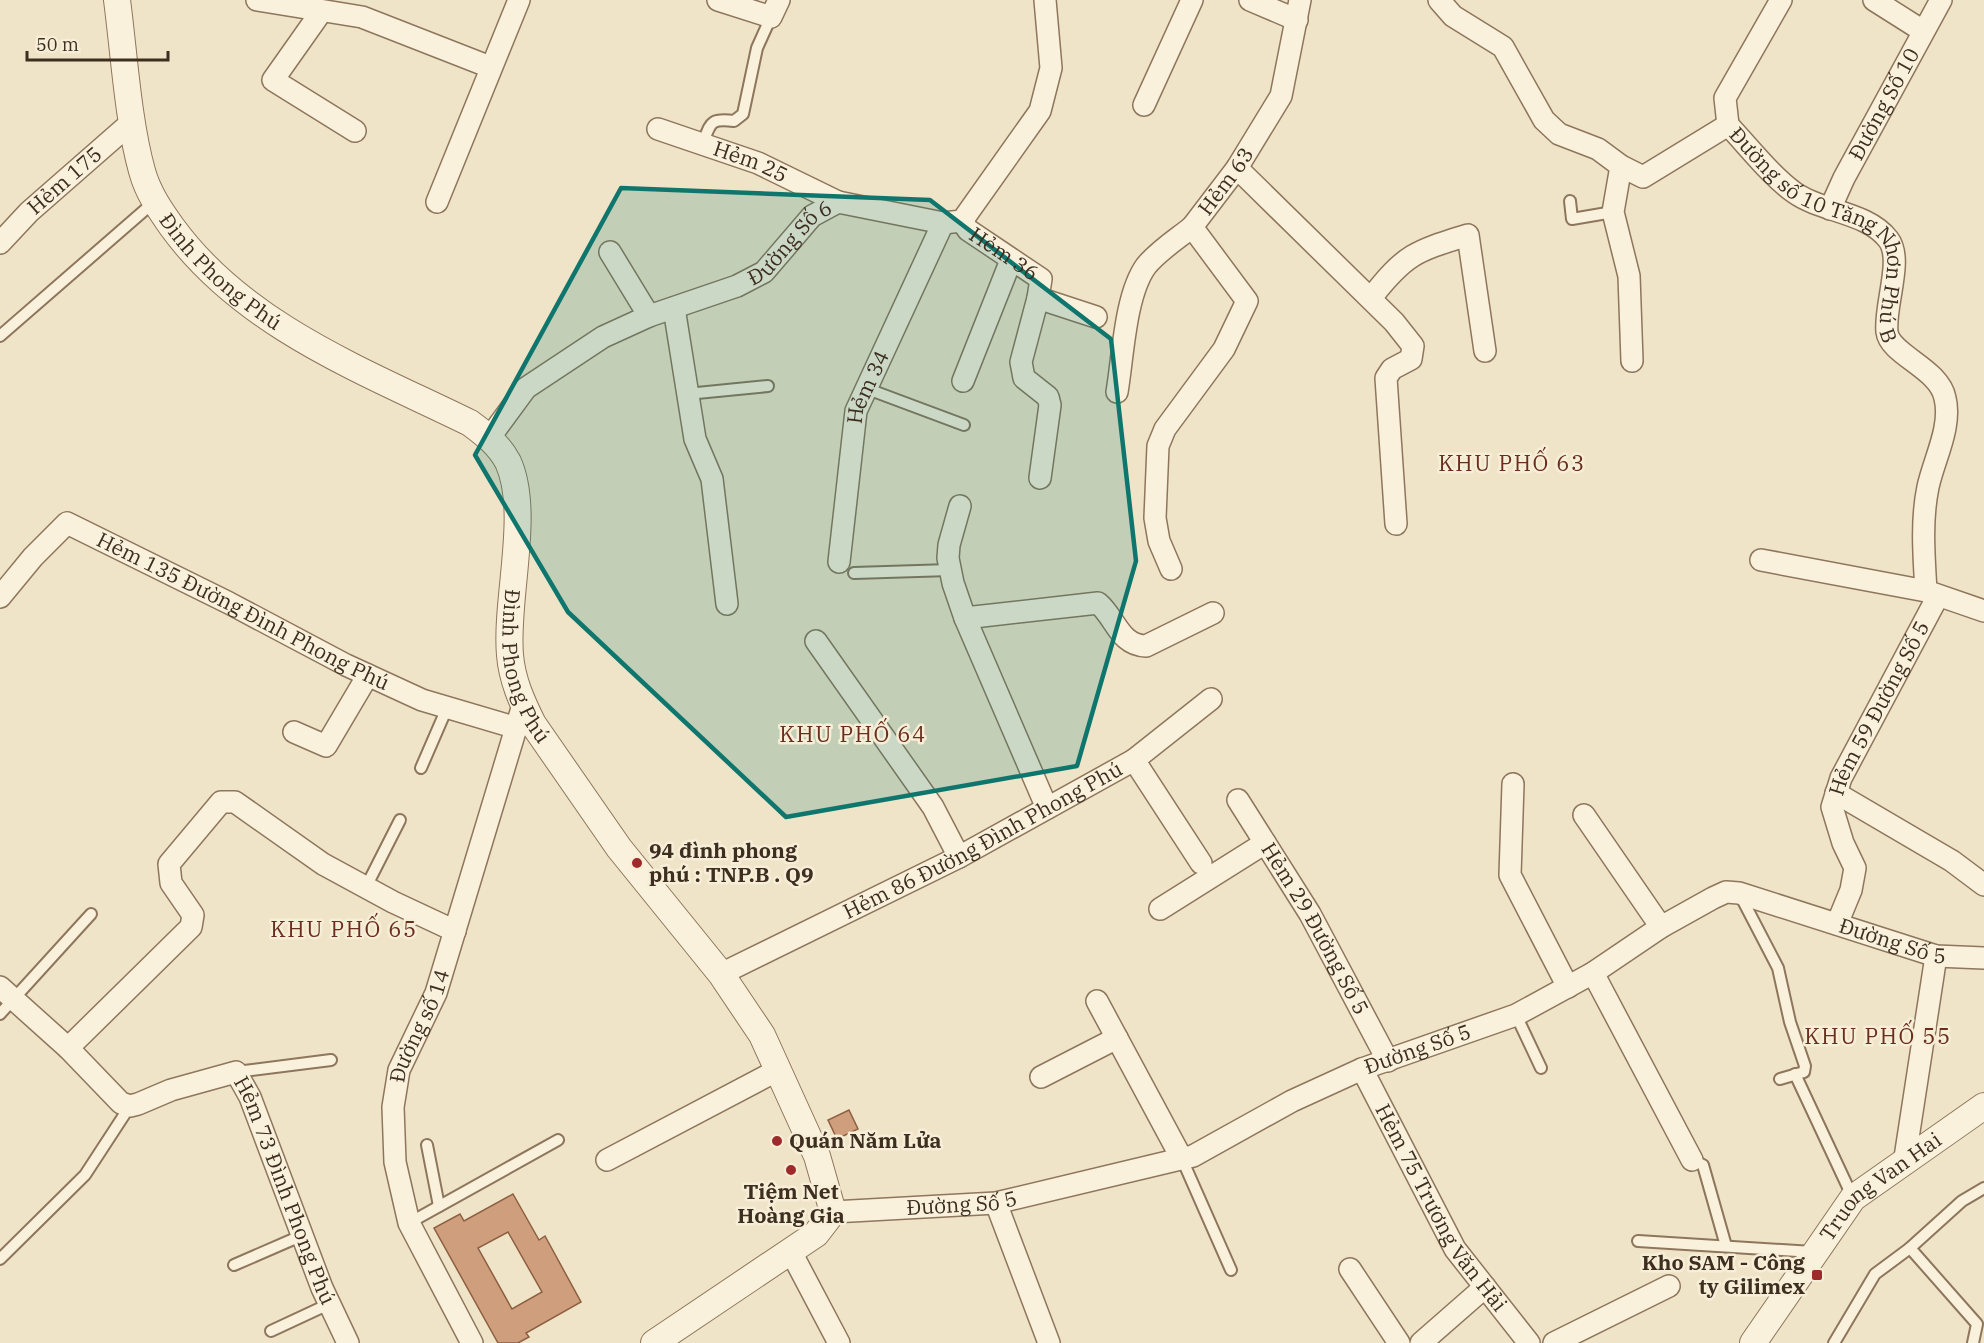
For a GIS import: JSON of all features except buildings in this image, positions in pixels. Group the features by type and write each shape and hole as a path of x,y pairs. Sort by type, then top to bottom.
{"street":[{"name":"Đình Phong Phú","path":"117,0 142,171 154,202 188,248 236,295 284,330 470,423 490,437 507,462 515,485 517,514 510,654 520,716 533,724 619,848 721,974 762,1035 817,1156 833,1212"},
{"path":"257,0 362,17 490,66"},
{"path":"437,202 490,66 519,0"},
{"path":"718,0 775,8"},
{"path":"953,222 1041,111 1052,68 1045,0"},
{"path":"1144,105 1192,0"},
{"path":"1250,0 1298,10"},
{"name":"Đường số 10 Tăng Nhơn Phú B","path":"1439,0 1453,16 1503,47 1544,120 1559,134 1598,149 1621,166 1643,177 1728,125 1796,194 1830,209 1857,217 1887,237 1895,250 1886,311 1887,335 1934,376 1945,397 1946,416 1927,498 1924,537 1932,594"},
{"path":"1728,125 1725,98 1781,0"},
{"path":"1874,0 1923,31"},
{"name":"Đường Số 10","path":"1830,209 1941,0"},
{"name":"Hẻm 63","path":"1171,569 1159,541 1155,518 1154,481 1158,446 1165,429 1224,349 1247,301 1192,227 1237,168 1281,96 1298,10"},
{"path":"321,12 273,80 355,131"},
{"name":"Hẻm 175","path":"0,243 28,212 133,120"},
{"name":"Hẻm 25","path":"658,129 758,163 838,202"},
{"path":"1621,166 1613,212 1629,276 1632,361"},
{"path":"1237,168 1371,298 1402,331 1414,350 1411,358 1392,369 1386,378 1396,524"},
{"name":"Đường Số 6","path":"490,437 526,388 603,337 649,316 736,286 764,272 812,216 838,202 953,222"},
{"name":"Hẻm 36","path":"953,222 1041,279 1038,298 1096,317"},
{"name":"Hẻm 34","path":"846,567 856,411 865,388 953,222"},
{"path":"1117,392 1131,309 1142,273 1156,256 1192,227"},
{"path":"1371,298 1395,267 1422,249 1468,235 1485,351"},
{"path":"610,252 649,316"},
{"path":"963,381 1011,260"},
{"path":"1038,298 1021,362 1024,378 1048,397 1050,405 1040,478"},
{"path":"674,308 695,439 712,479 727,604"},
{"path":"960,506 949,546 950,570 965,618 1047,808"},
{"name":"Hẻm 135 Đường Đình Phong Phú","path":"0,597 33,557 67,523 422,700 447,708 520,716"},
{"path":"1761,560 1932,594 1984,611"},
{"name":"Hẻm 59 Đường Số 5","path":"1837,924 1851,890 1855,868 1843,843 1832,807 1836,793 1841,778 1932,594"},
{"path":"965,618 1098,603 1105,609 1125,639 1134,646 1146,646 1213,613"},
{"path":"816,641 933,807 959,856"},
{"path":"294,732 326,746 368,675"},
{"path":"1134,760 1211,699"},
{"name":"Đường số 14","path":"472,1343 409,1223 395,1162 393,1107 399,1070 436,993 520,716"},
{"name":"Hẻm 86 Đường Đình Phong Phú","path":"721,974 959,856 1134,760 1201,863"},
{"path":"1513,784 1510,875 1568,987"},
{"path":"1836,793 1952,861 1984,885"},
{"name":"Hẻm 29 Đường Số 5","path":"1238,800 1310,914 1388,1061"},
{"path":"68,1048 191,927 193,915 171,883 169,864 221,802 235,802 323,864 455,931"},
{"path":"1584,815 1661,927"},
{"path":"1160,909 1265,843"},
{"name":"Đường Số 5","path":"833,1212 996,1203 1193,1156 1292,1101 1362,1069 1516,1015 1593,972 1661,927 1720,895 1739,893 1936,956 1984,958"},
{"path":"1904,1164 1936,956"},
{"path":"1593,972 1692,1160"},
{"path":"5,1000 68,1048 121,1103 130,1106"},
{"path":"1097,1001 1182,1159"},
{"path":"1041,1077 1117,1038"},
{"name":"Hẻm 75 Trương Văn Hải","path":"1362,1069 1455,1249 1529,1343"},
{"path":"607,1161 778,1070"},
{"name":"Hẻm 73 Đình Phong Phú","path":"130,1106 171,1090 236,1072 250,1097 329,1304 348,1343"},
{"name":"Truong Van Hai","path":"1753,1343 1853,1198 1984,1107"},
{"path":"996,1203 1049,1343"},
{"path":"654,1343 816,1234 833,1212"},
{"path":"791,1252 839,1343"},
{"path":"1350,1269 1399,1343"},
{"path":"1554,1343 1669,1286"},
{"path":"1421,1343 1485,1287"}],"lane":[{"path":"702,145 711,123 716,119 734,121 743,114 757,48 775,8"},
{"path":"1570,201 1572,219 1613,212"},
{"path":"0,336 154,202"},
{"path":"687,394 768,386"},
{"path":"865,388 964,425"},
{"path":"846,567 950,570"},
{"path":"421,768 447,708"},
{"path":"366,887 400,820"},
{"path":"1739,893 1778,968 1784,985 1790,1022 1806,1069 1780,1079"},
{"path":"5,1000 91,914"},
{"path":"1516,1015 1541,1068"},
{"path":"236,1072 331,1060"},
{"path":"1795,1074 1853,1198"},
{"path":"0,1259 85,1175 130,1106"},
{"path":"409,1223 558,1140"},
{"path":"427,1145 439,1206"},
{"path":"1182,1159 1231,1270"},
{"path":"1692,1160 1703,1165 1726,1246"},
{"path":"1834,1343 1875,1274 1910,1248 1962,1201 1984,1188"},
{"path":"234,1265 303,1235"},
{"path":"1638,1241 1816,1252"},
{"path":"1910,1248 1980,1322 1973,1343"},
{"path":"271,1330 329,1304"}],"highlighted area":[{"path":"621,188 930,200 1111,339 1136,561 1077,766 786,817 568,612 475,455"}],"place":[{"name":"94 đình phong phú : TNP.B . Q9","path":"637,863"},
{"name":"Quán Năm Lửa","path":"777,1141"},
{"name":"Tiệm Net Hoàng Gia","path":"791,1170"},
{"name":"Kho SAM - Công ty Gilimex","path":"1817,1275"}],"district":[{"name":"KHU PHỐ 63","path":"1512,463"},
{"name":"KHU PHỐ 64","path":"853,734"},
{"name":"KHU PHỐ 65","path":"344,929"},
{"name":"KHU PHỐ 55","path":"1878,1036"}]}
